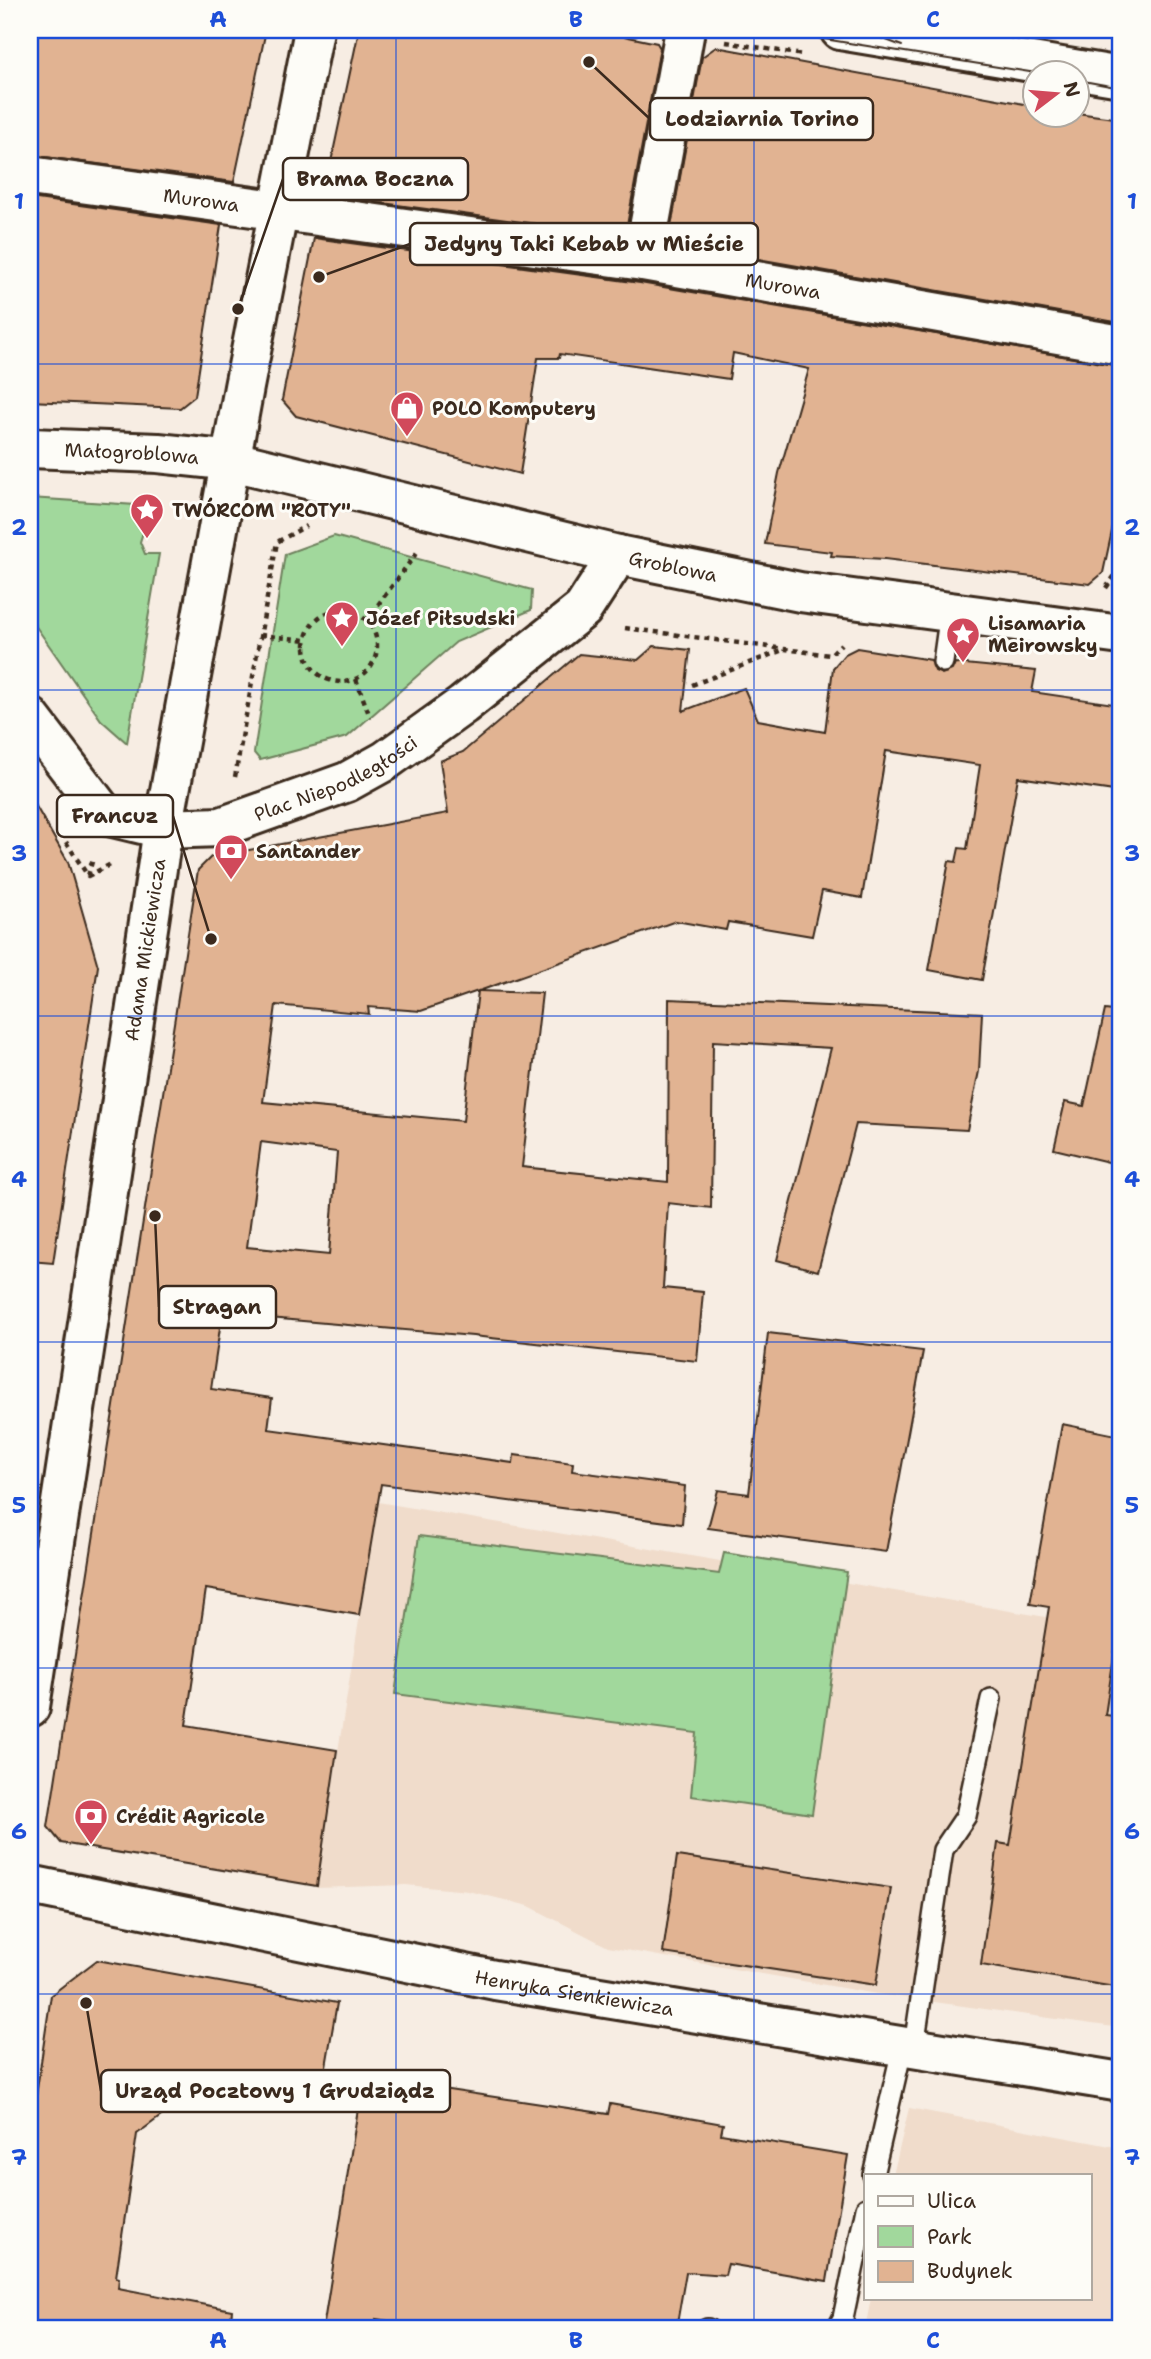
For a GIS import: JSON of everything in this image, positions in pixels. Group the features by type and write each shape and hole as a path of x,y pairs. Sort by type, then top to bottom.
{"street":[{"name":"Adama Mickiewicza","path":"30,1707 163,830 314,30"},
{"path":"643,261 685,30"},
{"path":"840,30 1121,77"},
{"name":"Murowa","path":"30,176 643,261 1121,345"},
{"name":"Małogroblowa","path":"30,447 158,453 233,461"},
{"name":"Groblowa","path":"233,461 618,555 800,592 1121,635"},
{"name":"Plac Niepodległości","path":"30,717 105,816 163,830 221,827 347,782 385,761 463,705 583,609 618,555"},
{"name":"Henryka Sienkiewicza","path":"30,1885 495,1980 908,2045 1121,2082"}],"lane":[{"path":"943,662 950,612"},
{"path":"873,2174 908,2045 943,1850 965,1816 991,1699"},
{"path":"837,2329 843,2318 864,2218"}],"path":[{"path":"233,785 277,542 315,521"},
{"path":"366,621 421,547 407,544"},
{"path":"347,611 366,621 376,639 375,659 363,674 350,681 329,680 316,671 306,655 306,640 317,620 327,613 347,611"},
{"path":"615,627 830,655 848,639"},
{"path":"260,635 306,640"},
{"path":"692,685 786,649"}],"shaded area":[{"path":"378,1502 1121,1630 1121,2028 877,1994 608,1947 529,1906 468,1891 406,1885 316,1888"},
{"path":"909,2108 1121,2148 1121,2329 865,2329 871,2300 1092,2300 1092,2174 893,2174"}],"green space":[{"path":"30,498 151,506 140,542 145,554 159,554 127,743 101,720 30,618"},
{"path":"334,536 532,590 531,610 456,642 347,737 260,760 254,753 285,554"},
{"path":"419,1536 719,1574 724,1553 847,1572 812,1814 691,1796 697,1733 395,1694"}],"building":[{"path":"30,30 266,30 234,182 30,155"},
{"path":"359,30 595,30 657,43 660,48 625,236 324,195"},
{"path":"716,47 1021,103 1021,130 1092,130 1092,115 1121,119 1121,323 668,243 702,57"},
{"path":"30,198 221,225 195,396 180,408 30,401"},
{"path":"314,238 640,283 1121,366 1121,489 1103,573 1090,584 885,559 831,556 832,552 765,544 779,473 809,369 733,353 729,379 560,354 559,358 538,358 520,474 296,416 282,400"},
{"path":"654,646 690,650 683,711 744,688 758,720 825,732 833,668 845,654 857,648 931,660 935,671 942,674 952,670 955,663 1036,671 1032,692 1121,705 1121,792 1018,777 982,980 929,970 949,861 956,862 959,848 967,849 980,765 886,751 862,898 822,891 812,936 728,922 726,930 676,921 479,991 542,993 522,1167 668,1182 669,999 982,1013 979,1071 967,1130 856,1124 818,1271 777,1260 831,1048 713,1041 711,1208 668,1203 663,1288 703,1292 697,1361 473,1336 222,1314 211,1389 272,1398 268,1429 513,1463 514,1455 573,1463 572,1471 685,1486 682,1524 381,1484 359,1615 206,1589 186,1725 337,1750 317,1886 61,1843 48,1827 198,870 211,857 448,813 440,761 463,752 579,654 638,660","holes":["478,991 463,1121 263,1102 276,1005 369,1014 368,1007 421,1011","261,1142 337,1152 329,1255 247,1247"]},
{"path":"30,796 68,862 98,966 53,1263 30,1261"},
{"path":"1105,1010 1121,1012 1121,1165 1054,1149 1065,1102 1084,1106"},
{"path":"768,1333 923,1351 886,1552 708,1528 718,1490 749,1494"},
{"path":"1062,1424 1121,1436 1121,1610 1105,1715 1121,1717 1121,1988 981,1965 998,1843 1010,1845 1049,1607 1030,1604"},
{"path":"677,1856 891,1888 876,1985 663,1953"},
{"path":"97,1960 337,2003 321,2095 241,2082 236,2089 204,2084 137,2134 116,2277 119,2278 118,2288 232,2310 230,2329 30,2329 30,2136 51,1995"},
{"path":"363,2077 608,2114 610,2104 723,2124 721,2134 848,2155 827,2281 728,2264 725,2275 686,2272 676,2329 434,2329 376,2319 374,2329 323,2329"}],"tram line":[{"path":"768,30 1021,71"},
{"path":"860,30 902,46"},
{"path":"1092,83 1121,88"}],"place":[{"name":"Lodziarnia Torino","path":"589,62"},
{"name":"Jedyny Taki Kebab w Mieście","path":"319,277"},
{"name":"Brama Boczna","path":"238,309"},
{"name":"POLO Komputery","path":"407,438"},
{"name":"TWÓRCOM \"ROTY\"","path":"147,540"},
{"name":"Józef Piłsudski","path":"342,648"},
{"name":"Lisamaria Meirowsky","path":"963,664"},
{"name":"Santander","path":"231,881"},
{"name":"Francuz","path":"211,939"},
{"name":"Stragan","path":"155,1216"},
{"name":"Crédit Agricole","path":"91,1846"},
{"name":"Urząd Pocztowy 1 Grudziądz","path":"86,2003"}]}
